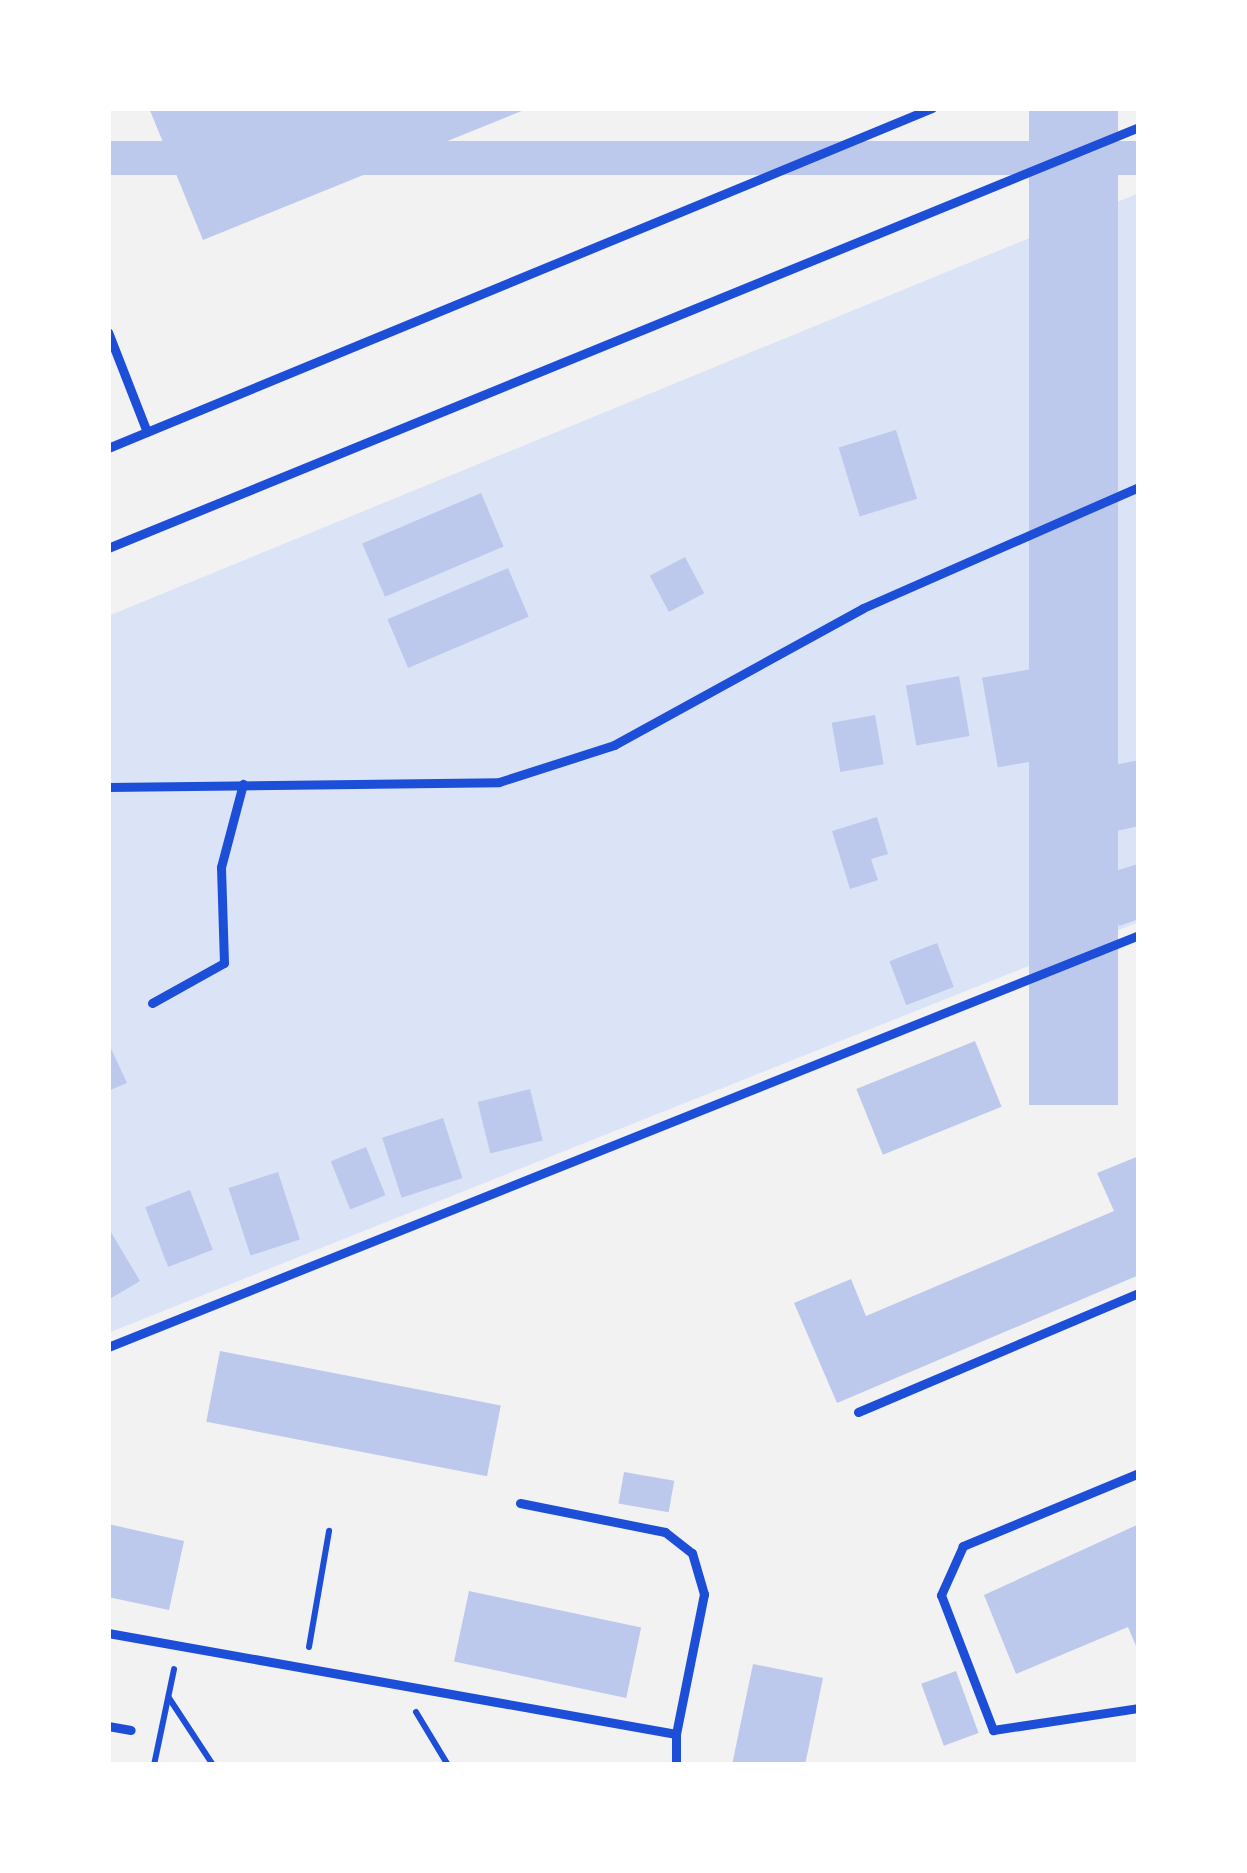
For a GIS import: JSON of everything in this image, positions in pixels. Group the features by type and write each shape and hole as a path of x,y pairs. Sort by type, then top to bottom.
{"lane":[{"path":"108,448 932,108"},
{"path":"108,548 1139,127"},
{"path":"108,332 147,432"},
{"path":"108,787 500,782 614,745 863,608 1139,487"},
{"path":"152,1003 224,963 221,867 243,784"},
{"path":"108,1347 1139,934"},
{"path":"858,1412 1139,1294"},
{"path":"1139,1472 963,1546 940,1595 993,1730 1139,1708"},
{"path":"520,1503 664,1532 692,1553 704,1594 676,1735 676,1765"},
{"path":"108,1633 676,1735"},
{"path":"108,1726 131,1730"}],"path":[{"path":"305,1668 328,1531"},
{"path":"154,1765 179,1646"},
{"path":"399,1684 448,1765"},
{"path":"169,1698 213,1765"},
{"path":"543,1765 582,1765"}],"shaded area":[{"path":"1139,193 1139,922 108,1333 108,616"}],"building":[{"path":"149,108 529,108 203,240"},
{"path":"1029,108 1118,108 1118,1105 1029,1105"},
{"path":"108,141 1139,141 1139,175 108,175"},
{"path":"896,430 917,499 860,516 839,448"},
{"path":"481,493 504,546 385,597 362,543"},
{"path":"685,557 704,593 669,612 650,576"},
{"path":"508,568 529,617 408,668 387,619"},
{"path":"1049,666 1065,756 998,767 982,678"},
{"path":"959,676 970,736 916,745 906,685"},
{"path":"875,715 884,764 840,772 832,723"},
{"path":"1139,760 1139,826 1103,834 1089,770"},
{"path":"877,817 888,854 871,859 878,880 850,889 832,831"},
{"path":"1138,864 1139,919 1119,926 1102,875"},
{"path":"937,943 954,987 906,1005 889,961"},
{"path":"975,1041 1002,1107 883,1155 856,1089"},
{"path":"108,1042 127,1083 108,1091"},
{"path":"530,1089 543,1140 490,1153 478,1102"},
{"path":"443,1118 462,1178 402,1198 382,1138"},
{"path":"366,1147 385,1195 350,1209 331,1161"},
{"path":"1139,1156 1139,1275 837,1403 794,1303 851,1279 866,1316 1114,1211 1097,1173"},
{"path":"278,1172 300,1240 250,1256 229,1188"},
{"path":"190,1190 213,1250 168,1267 145,1207"},
{"path":"108,1227 140,1281 108,1300"},
{"path":"220,1351 501,1406 487,1476 206,1422"},
{"path":"624,1472 674,1481 669,1512 618,1504"},
{"path":"108,1524 184,1541 169,1610 108,1597"},
{"path":"1139,1524 1139,1653 1128,1627 1016,1674 984,1595"},
{"path":"469,1591 641,1628 626,1698 454,1661"},
{"path":"753,1664 823,1678 805,1765 732,1765"},
{"path":"956,1671 979,1733 944,1746 921,1684"}]}
